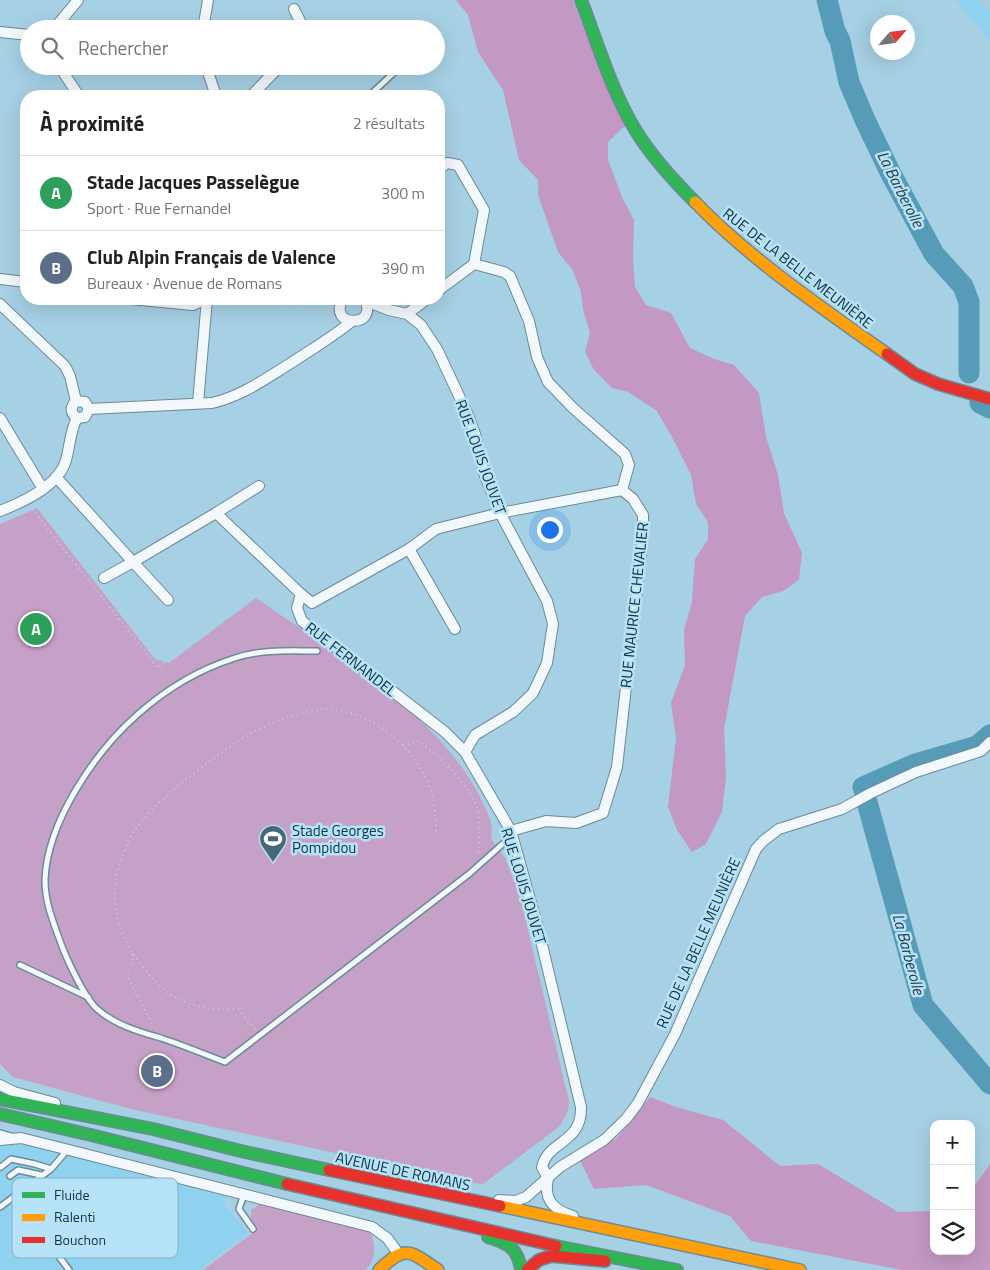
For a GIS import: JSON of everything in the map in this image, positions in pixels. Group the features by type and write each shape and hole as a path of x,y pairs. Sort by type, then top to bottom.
{"main road":[{"name":"RUE DE LA BELLE MEUNIÈRE","path":"581,0 616,91 637,132 670,176 718,226 788,282 915,374 938,384 990,398"},
{"name":"AVENUE DE ROMANS","path":"0,1099 153,1129 245,1152 458,1199 800,1270"},
{"path":"0,1114 70,1129 413,1215 678,1270"},
{"path":"413,1215 505,1242 513,1247 518,1256 521,1270"},
{"path":"379,1270 398,1253 406,1251 412,1252 438,1270"},
{"path":"527,1270 539,1260 551,1256 661,1267"}],"street":[{"path":"61,20 78,0"},
{"path":"205,20 208,0"},
{"path":"294,9 300,20"},
{"path":"0,32 20,34"},
{"path":"65,75 75,90"},
{"path":"209,75 214,90"},
{"path":"257,90 271,75"},
{"path":"445,164 458,165 484,210 474,264 445,286"},
{"path":"300,599 312,603 409,549 436,529 500,513 622,490 629,465 626,454 573,408 548,382 537,357 529,321 510,276 504,272 474,264"},
{"path":"0,279 20,281"},
{"path":"0,304 64,366 70,376 76,402"},
{"path":"198,403 206,305"},
{"path":"340,305 346,318"},
{"path":"346,318 361,320 366,313 368,305"},
{"path":"377,305 407,314 419,305"},
{"path":"366,313 389,310"},
{"name":"RUE LOUIS JOUVET","path":"407,314 421,325 437,349 468,415 475,434 484,472 500,513 547,601 553,624 547,663 533,693 513,712 475,735 465,752 512,834 537,924 581,1107 579,1125 543,1162 542,1167 548,1178"},
{"path":"89,409 212,403 226,400 244,393 337,334 346,318"},
{"path":"76,402 85,402 89,409 85,417 77,418 71,410 72,405 76,402"},
{"path":"0,418 43,489"},
{"path":"0,511 25,500 43,489 56,477 66,461 72,427 77,418"},
{"path":"56,477 168,600"},
{"path":"104,578 259,486"},
{"name":"RUE MAURICE CHEVALIER","path":"512,834 546,821 576,822 603,813 617,767 643,537 643,515 633,499 622,490"},
{"name":"RUE FERNANDEL","path":"216,513 300,599 297,608 302,621 445,732 465,752"},
{"path":"409,549 454,629"},
{"path":"969,755 981,752 990,742"},
{"name":"RUE DE LA BELLE MEUNIÈRE","path":"458,1199 516,1201 526,1197 560,1167 604,1140 616,1130 638,1103 675,1034 756,849 763,840 780,829 842,809 871,792 916,772 969,755"},
{"path":"0,1085 14,1092 153,1129"},
{"path":"0,1140 21,1138 372,1227 387,1238 398,1253"},
{"path":"548,1178 546,1192 548,1198 562,1213 653,1240"}],"lane":[{"path":"375,90 391,75"},
{"path":"317,652 273,651 236,658 206,670 175,686 137,715 108,745 63,812 52,845 46,879 48,910 63,950 88,998 97,1008 142,1034 160,1038 225,1062 469,874 512,834"},
{"path":"20,965 88,998"},
{"path":"0,1133 21,1138"},
{"path":"37,1178 50,1169 64,1154 66,1149"},
{"path":"1,1167 11,1159 50,1169"},
{"path":"10,1176 18,1170 41,1175"},
{"path":"244,1193 240,1209 253,1229"},
{"path":"0,1207 12,1197"},
{"path":"60,1258 69,1270"}],"path":[{"path":"947,0 990,52"},
{"path":"264,305 346,318"},
{"path":"25,500 158,668 254,593 300,599"},
{"path":"260,1035 238,1008 218,1010 196,1007 173,997 152,979 133,954 119,929 114,900 119,864 130,836 182,782 237,742 265,725 287,716 322,709 354,714 376,723 403,745 423,774 432,797 436,835"},
{"path":"403,745 418,741 440,758 461,782 475,803 480,826 478,851 469,874"},
{"path":"969,755 984,796 990,874"},
{"path":"133,954 128,978 160,1038"}],"shaded area":[{"path":"456,0 573,0 609,92 627,126 622,128 608,142 608,160 622,197 634,220 633,261 635,287 646,305 671,313 690,348 714,359 734,365 759,393 766,437 778,475 784,513 802,553 799,580 783,591 762,597 745,616 724,729 726,777 722,812 706,844 692,852 677,830 668,807 676,738 671,703 685,665 684,630 692,602 695,559 708,539 708,522 696,504 691,475 656,410 628,392 612,388 594,370 585,352 590,333 583,309 581,292 572,269 558,252 538,195 538,180 519,160 503,90 478,52 468,15"},
{"path":"956,0 990,0 990,41"},
{"path":"37,508 155,659 169,663 256,598 382,687 412,712 463,768 486,809 491,823 491,839 505,858 518,889 569,1101 568,1111 560,1126 483,1184 135,1110 13,1077 0,1064 0,524"},
{"path":"650,1097 676,1107 723,1120 780,1166 818,1164 898,1212 930,1211 930,1255 975,1255 975,1185 990,1164 990,1270 902,1270 751,1241 730,1216 646,1185 594,1189 579,1158 616,1139"},
{"path":"0,1136 229,1189 224,1204 248,1233 199,1270 0,1270"},
{"path":"265,1201 369,1228 374,1250 370,1265 366,1270 203,1270 258,1229 251,1220 251,1210"}],"waterway":[{"name":"La Barberolle","path":"827,0 835,31 840,41 849,82 865,120 890,172 934,254 963,286 969,302 969,373"},
{"name":"La Barberolle","path":"980,403 990,408"},
{"name":"La Barberolle","path":"864,790 863,787 915,764 977,746 990,735"},
{"name":"La Barberolle","path":"867,802 923,1005 990,1084"}],"railway":[{"path":"983,0 990,9"}],"traffic: fast":[{"path":"581,0 612,83 636,131 656,159 695,202"},
{"path":"0,1099 153,1129 245,1152 329,1170"},
{"path":"0,1114 287,1184"},
{"path":"488,1237 506,1244 515,1251 521,1270"},
{"path":"556,1246 677,1270"}],"traffic: slow":[{"path":"695,202 716,223 763,263 812,301 887,354"},
{"path":"500,1206 800,1270"},
{"path":"379,1270 396,1256 408,1253 421,1258 438,1270"}],"traffic: jam":[{"path":"887,354 915,374 938,384 990,399"},
{"path":"329,1170 500,1206"},
{"path":"287,1184 556,1246"},
{"path":"527,1270 539,1260 551,1256 605,1261"}],"place":[{"name":"Stade Jacques Passelègue","path":"36,629"},
{"name":"Stade Georges Pompidou","path":"273,863"},
{"name":"Club Alpin Français de Valence","path":"157,1071"}]}
